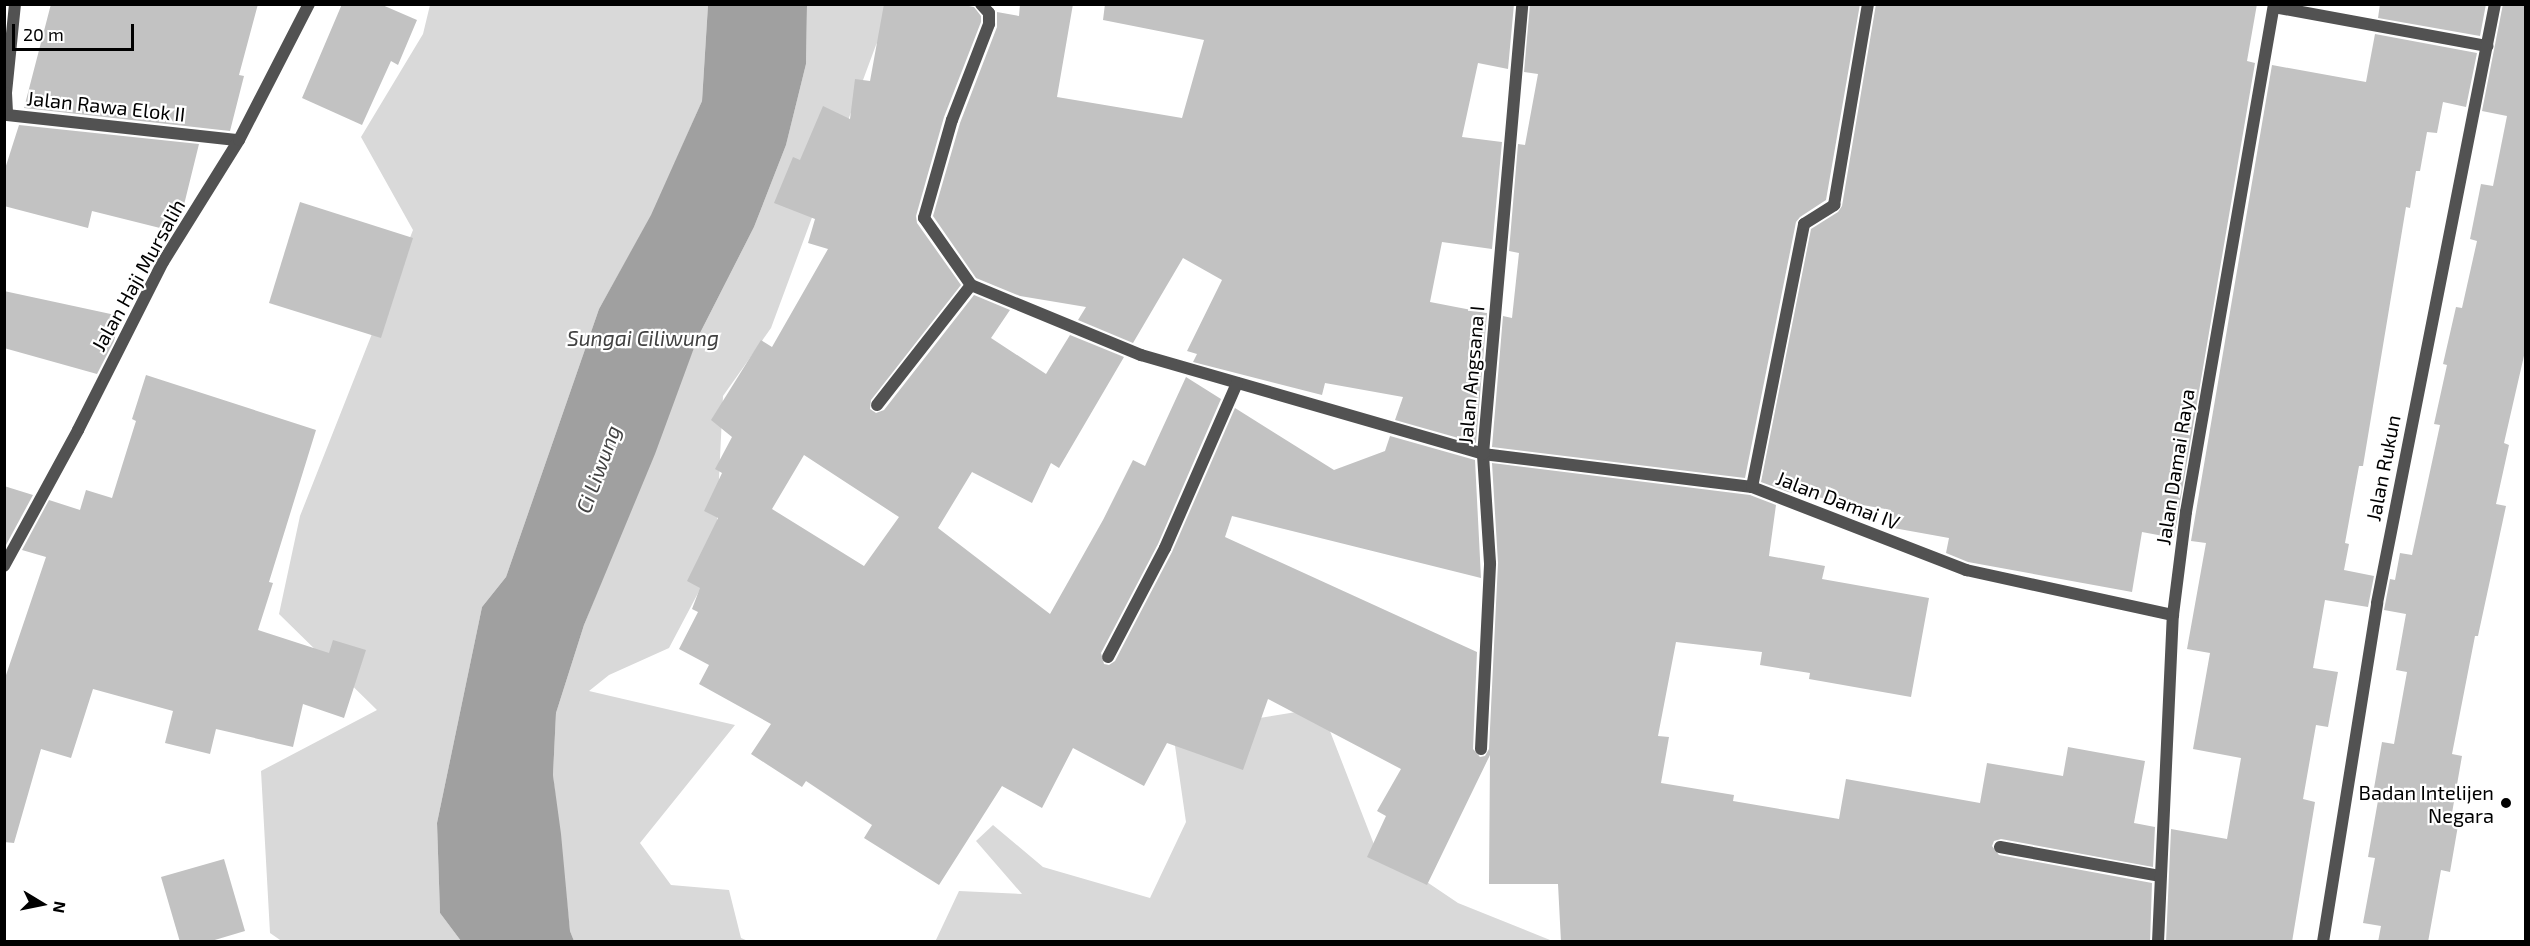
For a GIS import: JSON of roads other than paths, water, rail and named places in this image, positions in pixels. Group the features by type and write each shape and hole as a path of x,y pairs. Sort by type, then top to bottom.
{"street":[{"name":"Jalan Rawa Elok II","path":"15,4 6,114 239,140"},
{"name":"Jalan Haji Mursalih","path":"4,566 78,430 163,262 239,140 309,4"},
{"path":"877,405 971,285 924,218 952,120 989,24 989,13 981,4"},
{"name":"Jalan Angsana I","path":"1481,749 1490,562 1483,454 1522,4"},
{"path":"1752,487 1804,224 1834,205 1868,4"},
{"name":"Jalan Rukun","path":"2323,942 2377,603 2495,4"},
{"path":"2274,6 2487,46"},
{"name":"Jalan Damai Raya","path":"2158,942 2159,876 2173,615 2186,512 2274,6"},
{"name":"Jalan Damai IV","path":"971,285 1141,355 1483,454 1752,487 1966,570 2173,615"},
{"path":"1108,657 1165,548 1237,383"},
{"path":"2000,847 2159,876"}],"water":[{"name":"Sungai Ciliwung","path":"708,5 807,5 806,64 786,145 754,227 698,337 655,454 584,625 556,713 553,775 570,931 574,941 461,941 440,913 437,823 482,607 506,577 599,309 651,215 702,101"}],"place":[{"name":"Badan Intelijen Negara","path":"2506,803"}],"water label":[{"name":"Ci Liwung","path":"598,469"}]}
